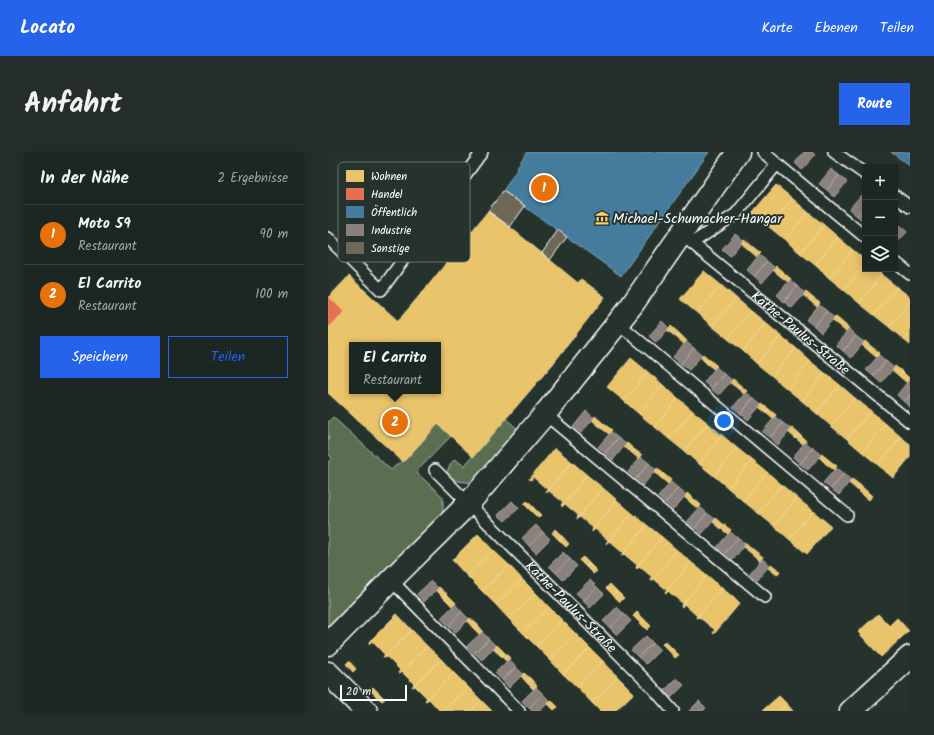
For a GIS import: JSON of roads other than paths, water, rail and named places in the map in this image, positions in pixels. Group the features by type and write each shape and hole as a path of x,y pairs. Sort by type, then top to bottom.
{"street":[{"path":"328,644 390,580 469,503 545,414 686,238 738,152"},
{"path":"851,711 910,657"},
{"path":"328,673 366,711"}],"lane":[{"path":"470,168 482,152"},
{"path":"763,152 864,236"},
{"path":"834,152 862,172"},
{"path":"686,238 736,214 777,164"},
{"path":"898,198 910,207"},
{"path":"328,238 338,248"},
{"name":"Käthe-Paulus-Straße","path":"686,238 910,422"},
{"path":"352,262 381,290 401,262"},
{"path":"898,264 910,274"},
{"path":"618,323 847,516"},
{"path":"545,414 765,597"},
{"name":"Käthe-Paulus-Straße","path":"435,470 652,687 673,711"},
{"path":"390,580 519,711"}],"place":[{"name":"Moto 59","path":"544,188"},
{"name":"Michael-Schumacher-Hangar","path":"602,218"},
{"name":"El Carrito","path":"395,422"}]}
